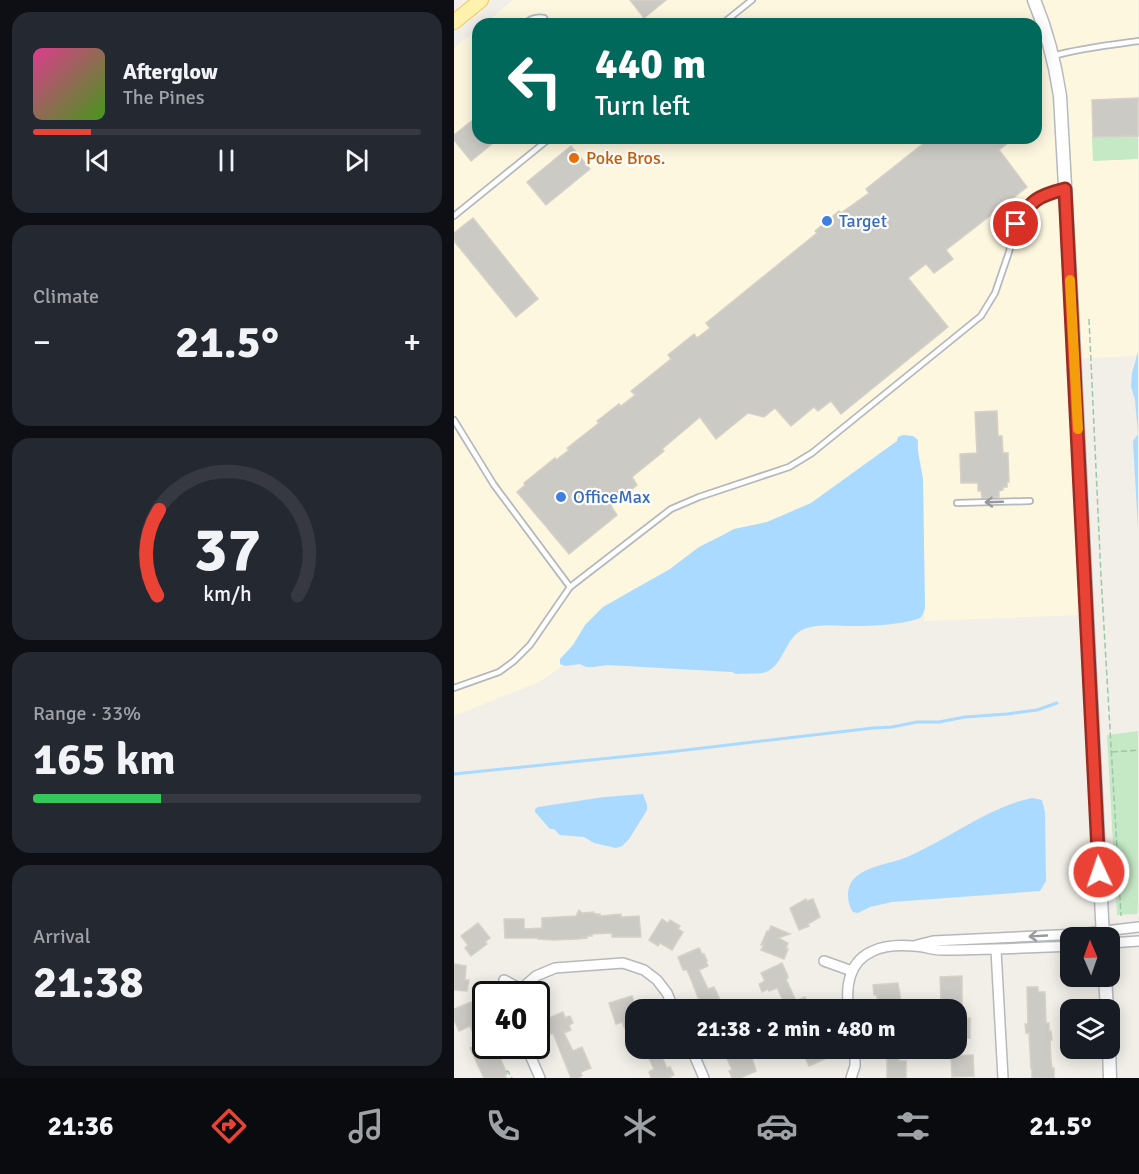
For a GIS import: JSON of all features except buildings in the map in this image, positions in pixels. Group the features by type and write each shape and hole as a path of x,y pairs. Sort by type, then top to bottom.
{"main road":[{"path":"454,21 481,0"}],"street":[{"path":"1034,0 1040,18"},
{"path":"1042,22 1053,57 1060,96 1103,927"},
{"path":"1120,931 1138,927"},
{"path":"915,946 933,941 1060,935"},
{"path":"1120,942 1138,941"},
{"path":"848,999 847,989 852,971 859,960 873,950 891,946 915,946 937,950 1060,947"},
{"path":"996,950 1003,1078"},
{"path":"824,961 852,971"},
{"path":"531,981 536,976 555,968 623,963 644,970 657,980 669,999"},
{"path":"532,1059 540,1078"},
{"path":"696,1059 704,1078"},
{"path":"851,1078 855,1059"},
{"path":"1109,1059 1110,1078"}],"lane":[{"path":"730,18 752,0"},
{"path":"1053,57 1080,50 1138,41"},
{"path":"454,216 543,144"},
{"path":"454,688 499,672 514,661 530,645 570,588 671,509 789,467 812,453 981,316 995,293 1016,224 1027,207 1044,195 1065,189"},
{"path":"454,420 494,485 570,588"},
{"path":"957,503 1030,501"}],"path":[{"path":"1089,319 1120,916"},
{"path":"1112,752 1138,750"},
{"path":"506,1072 508,1071 512,1078"}],"shaded area":[{"path":"513,0 1138,0 1138,352 1136,356 1066,359 1081,615 924,621 921,463 917,450 898,437 897,441 811,503 767,522 734,529 699,547 670,569 603,607 585,625 573,645 560,659 562,666 539,682 454,716 454,48 472,34 472,144 1042,144 1042,18 491,18"}],"green space":[{"path":"1138,135 1138,159 1093,161 1092,137"},
{"path":"1138,731 1138,907 1137,914 1117,915 1107,735"}],"water":[{"path":"1138,352 1138,434 1135,400 1131,386"},
{"path":"1138,434 1138,529 1133,441"},
{"path":"903,435 913,436 918,440 923,479 925,608 920,618 883,625 825,625 804,629 793,638 774,667 762,673 736,674 560,664 560,659 573,645 585,625 603,607 670,569 699,547 734,529 767,522 811,503"},
{"path":"643,794 647,810 629,839 616,848 594,843 584,837 560,835 554,829 550,829 535,812 538,807 604,797"},
{"path":"1032,798 1042,800 1045,812 1046,881 1040,891 892,902 870,907 858,913 853,912 848,901 848,892 852,881 862,872 919,852 998,809"}],"waterway":[{"path":"454,774 1007,714 1037,710 1057,703"}],"slow traffic":[{"path":"1070,280 1078,429"}],"place":[{"name":"Poke Bros.","path":"574,158"},
{"name":"Target","path":"827,221"},
{"name":"OfficeMax","path":"561,497"}],"route":[{"path":"1016,224 1027,207 1044,195 1065,189 1099,872"}]}
